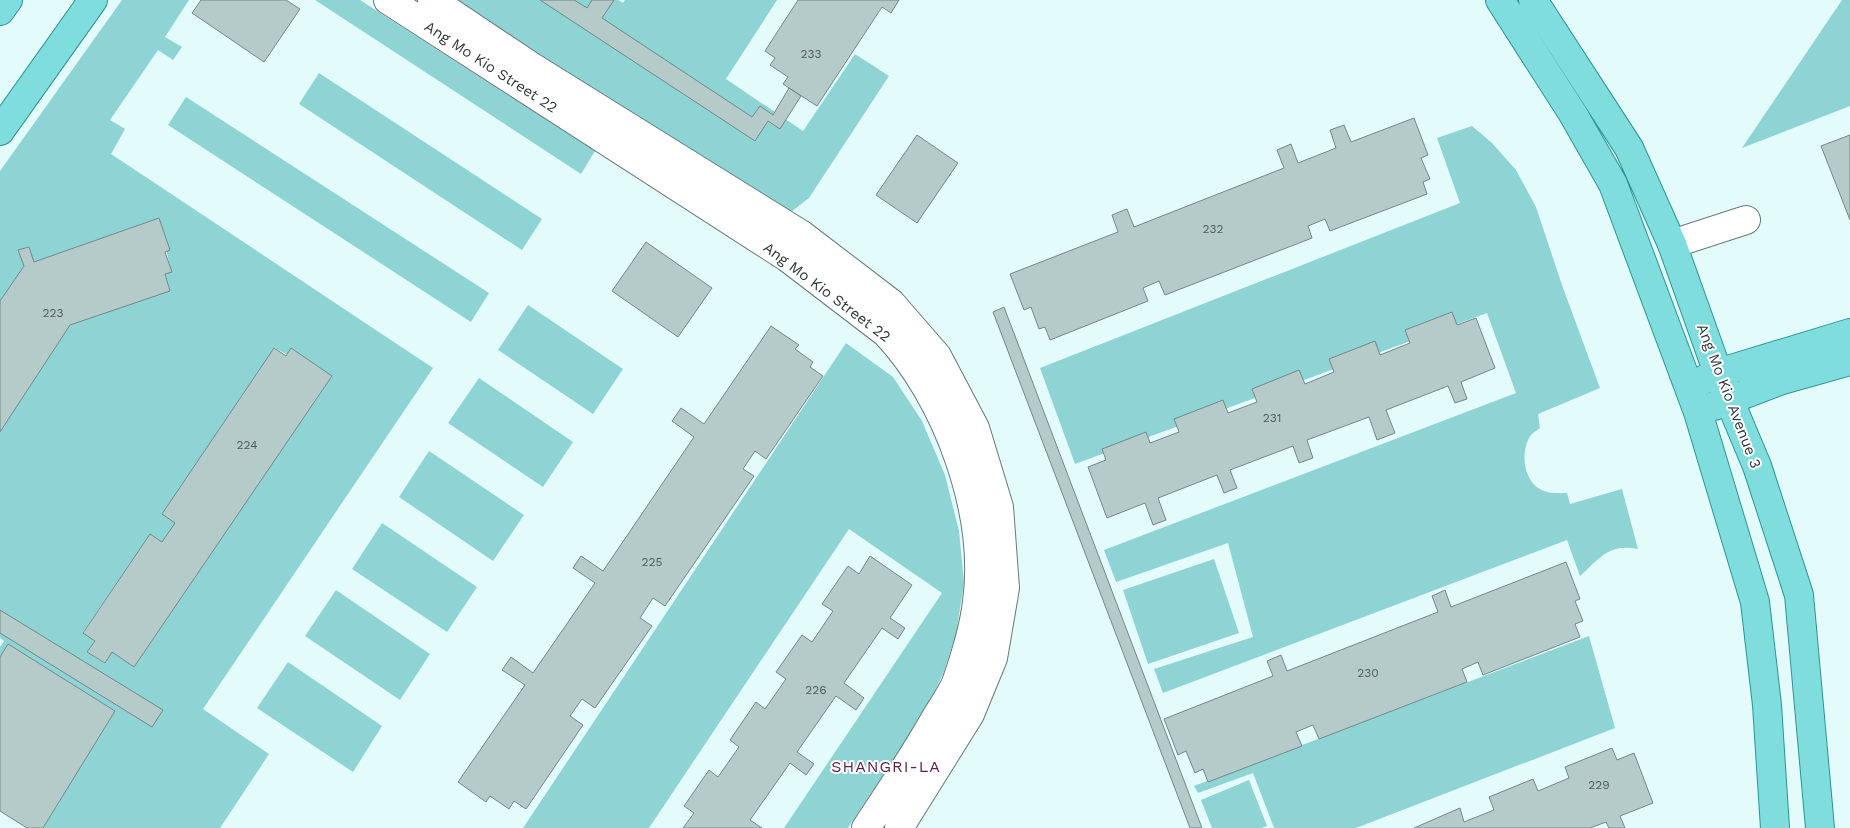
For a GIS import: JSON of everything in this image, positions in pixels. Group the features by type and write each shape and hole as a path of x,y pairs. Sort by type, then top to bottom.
{"main road":[{"path":"0,11 8,0"},
{"path":"0,132 93,0"},
{"path":"1500,0 1573,114 1613,184 1646,266 1698,412 1755,602 1767,705 1775,828"},
{"name":"Ang Mo Kio Avenue 3","path":"1533,0 1629,148 1672,244 1718,373 1731,400 1757,466 1800,595 1820,828"},
{"path":"1688,386 1718,373 1850,333"},
{"path":"1698,412 1782,380 1850,361"}],"street":[{"name":"Ang Mo Kio Street 22","path":"388,0 788,258 886,333 898,346 924,383 944,423 962,467 974,515 979,558 977,602 969,640 955,684 921,744 866,828"},
{"name":"Ang Mo Kio Street 22","path":"432,0 532,67 802,235 891,303 937,356 975,428 999,507 1005,588 993,658 970,714 899,828"},
{"path":"1672,244 1746,220"}],"shaded area":[{"path":"122,0 189,0 165,37 182,47 173,60 158,50 110,120 125,129 111,154 433,368 203,709 269,754 220,828 43,828 115,711 8,644 0,657 0,647 4,641 0,638 0,432 70,325 170,290 165,274 171,271 159,218 34,262 29,247 19,250 24,266 0,301 0,171","holes":["274,348 332,376 134,667 112,652 104,663 87,652 95,641 83,632 150,534 162,542 175,523 162,514"]},
{"path":"315,0 360,0 595,151 581,174"},
{"path":"453,0 618,0 623,3 625,0 777,0 726,79 803,131 855,54 889,76 809,198 791,212 769,203"},
{"path":"1842,0 1850,0 1850,106 1742,148"},
{"path":"319,73 542,219 522,250 299,104"},
{"path":"186,97 489,293 471,322 168,125"},
{"path":"1472,126 1492,143 1516,170 1536,207 1563,288 1600,388 1538,414 1540,428 1531,435 1525,448 1527,472 1534,485 1543,491 1567,493 1570,504 1622,489 1638,549 1620,548 1612,550 1599,558 1580,576 1567,540 1163,693 1154,669 1253,637 1228,543 1116,582 1104,550 1516,393 1487,313 1075,464 1040,368 1460,203 1437,138"},
{"path":"528,305 623,369 593,414 498,350"},
{"path":"846,343 893,377 922,421 945,475 959,531 964,583 956,634 944,671 928,707 848,828 784,828 942,593 849,529 649,828 523,828"},
{"path":"479,378 573,442 543,487 448,423"},
{"path":"429,451 524,515 493,561 399,497"},
{"path":"382,523 477,587 447,632 352,569"},
{"path":"1214,559 1239,633 1148,664 1123,590"},
{"path":"336,590 430,654 400,700 305,636"},
{"path":"1589,636 1615,728 1356,828 1274,828 1253,773 1198,793 1194,786"},
{"path":"288,662 382,726 353,772 257,708"},
{"path":"1249,780 1267,826 1261,828 1212,828 1201,800"}],"building":[{"path":"201,0 286,0 300,9 264,62 192,13"},
{"path":"540,0 574,0 587,8 592,0 614,0 602,18 752,117 760,106 773,115 789,88 801,96 780,129 768,121 755,141"},
{"path":"798,0 899,0 891,13 882,7 817,106 783,84 788,77 770,65 775,58 765,51"},
{"path":"1414,118 1428,155 1421,158 1430,179 1423,182 1427,194 1330,231 1325,219 1308,226 1312,238 1165,295 1159,281 1143,288 1148,301 1050,340 1045,327 1039,329 1031,307 1024,310 1010,274 1118,232 1112,215 1127,209 1134,227 1284,168 1277,150 1291,144 1298,163 1336,148 1330,130 1344,125 1351,142"},
{"path":"917,135 958,163 917,223 876,195"},
{"path":"1850,135 1850,220 1821,146"},
{"path":"159,218 170,250 165,252 172,272 165,274 170,291 70,325 0,432 0,301 24,266 18,250 29,247 34,262"},
{"path":"646,242 712,288 678,337 612,291"},
{"path":"1004,307 1202,828 1190,828 993,312"},
{"path":"1452,312 1457,325 1476,318 1495,368 1461,382 1467,399 1455,403 1448,386 1386,410 1395,433 1377,440 1369,417 1307,440 1313,458 1299,463 1293,446 1230,470 1237,488 1224,493 1217,475 1158,498 1166,520 1153,525 1145,503 1107,518 1088,467 1106,460 1102,449 1146,432 1150,443 1179,432 1174,419 1223,400 1228,413 1257,402 1252,389 1299,370 1305,384 1334,372 1329,359 1375,341 1380,355 1410,343 1405,330"},
{"path":"771,326 799,345 795,349 813,362 810,367 823,376 766,459 755,451 743,469 754,476 665,606 653,598 640,618 652,626 595,708 582,699 570,716 583,725 526,809 514,801 509,809 490,796 486,802 458,782 525,685 502,670 511,657 533,673 595,583 573,568 581,556 603,571 694,437 672,421 681,408 704,424"},
{"path":"274,348 286,356 291,348 332,376 134,667 112,652 105,663 87,652 95,641 83,633 150,534 162,542 175,523 162,514"},
{"path":"870,556 912,585 890,618 905,628 898,639 882,628 844,683 864,698 856,710 836,696 797,752 814,764 806,775 790,763 750,820 762,828 683,828 694,813 684,806 709,770 718,777 739,747 730,740 756,702 765,709 786,679 776,672 802,635 812,642 833,611 822,604 848,566 859,574"},
{"path":"1566,562 1580,599 1575,601 1583,621 1575,624 1580,637 1483,675 1478,662 1462,669 1467,682 1319,739 1313,725 1296,732 1302,746 1208,782 1203,769 1195,773 1186,751 1178,755 1164,719 1273,676 1267,661 1281,655 1287,671 1438,612 1432,596 1445,590 1451,607"},
{"path":"0,610 163,710 152,727 0,633"},
{"path":"8,644 115,711 43,828 27,828 0,811 0,657"},
{"path":"1612,748 1617,760 1634,753 1653,803 1620,816 1625,828 1609,828 1606,822 1590,828 1414,828 1460,808 1464,822 1494,810 1489,797 1533,779 1538,791 1569,778 1565,767"}],"district":[{"name":"SHANGRI-LA","path":"886,766"}]}
